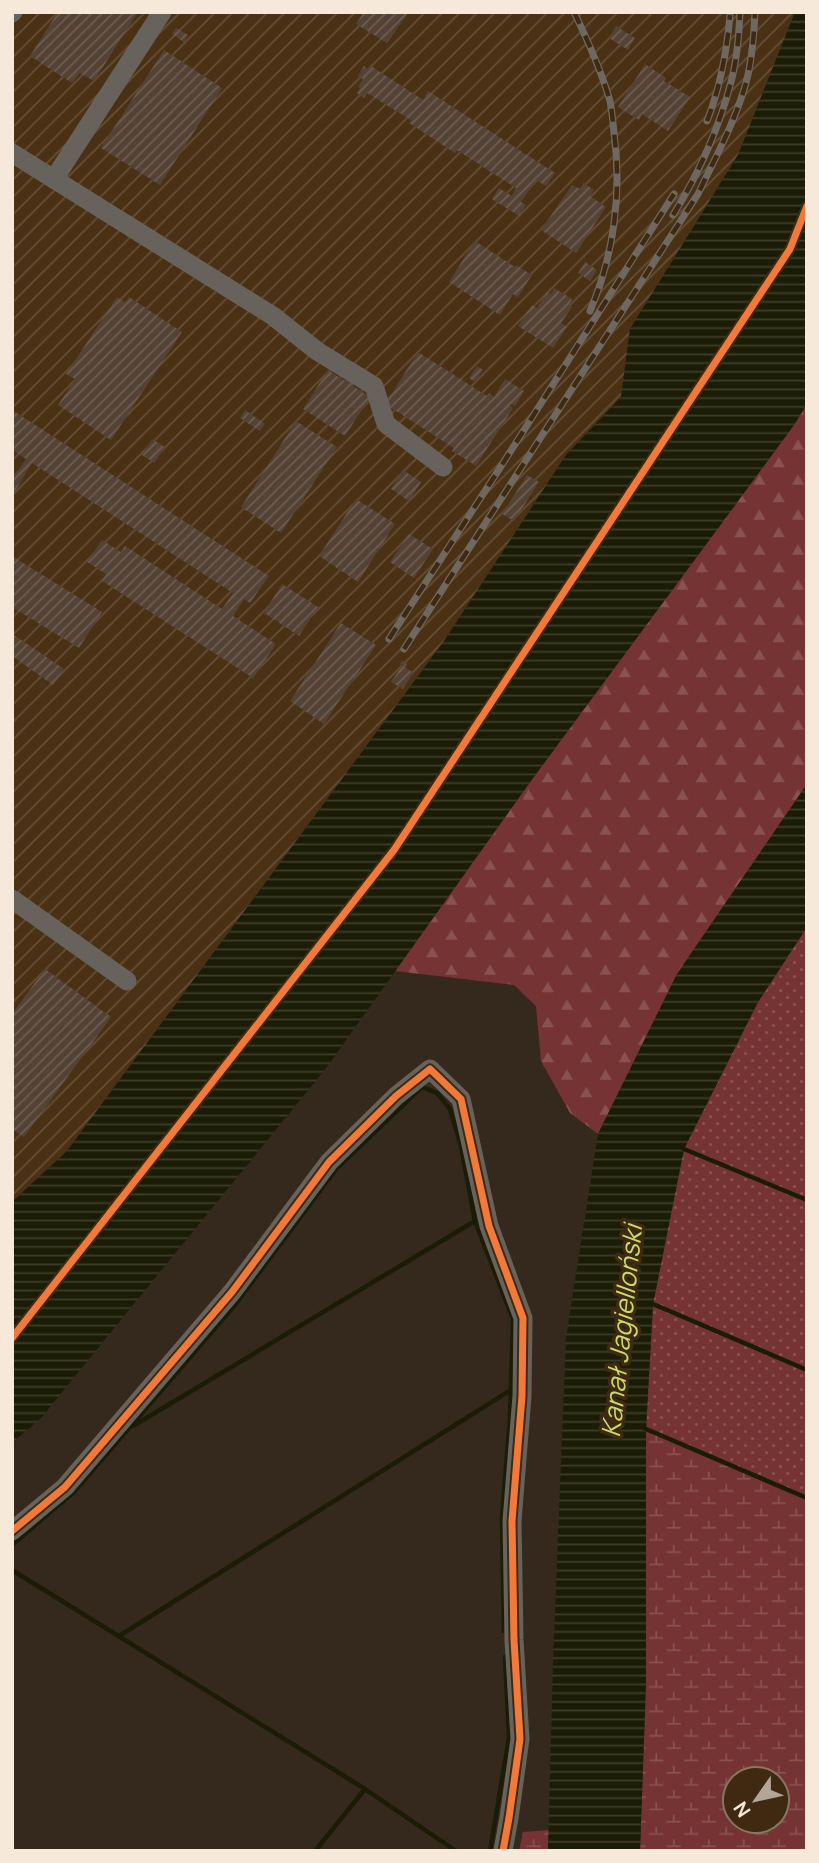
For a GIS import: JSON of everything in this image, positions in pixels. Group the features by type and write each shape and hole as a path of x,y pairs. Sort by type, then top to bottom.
{"street":[{"path":"54,179 162,12"},
{"path":"12,153 273,316 317,351 374,386 386,424 443,467"},
{"path":"12,899 127,981"},
{"path":"12,1531 65,1487 232,1292 329,1162 396,1096 429,1069 461,1099 489,1226 523,1318 522,1396 512,1521 514,1640 520,1739 503,1851"}],"shaded area":[{"path":"12,12 795,12 738,155 630,329 621,397 566,455 444,641 67,1151 12,1202"}],"green space":[{"path":"807,404 807,784 677,974 598,1134 570,1113 541,1061 536,1006 514,985 395,971"},
{"path":"807,927 807,1498 646,1429 653,1304 684,1149 758,1002"},
{"path":"646,1429 807,1498 807,1851 640,1851 646,1683"},
{"path":"549,1830 548,1851 519,1851 523,1832"}],"water":[{"path":"795,12 807,12 807,404 533,778 327,1067 41,1418 12,1443 12,1202 67,1151 444,641 566,455 621,397 630,329 738,155"},
{"name":"Kanał Jagielloński","path":"807,784 807,927 758,1002 684,1149 653,1304 646,1429 646,1683 640,1851 548,1851 566,1338 598,1134 677,974"}],"building":[{"path":"58,12 138,12 94,81 80,73 72,83 30,56"},
{"path":"364,12 409,12 387,43 356,24"},
{"path":"616,26 635,38 628,50 609,38"},
{"path":"176,28 188,35 184,42 172,34"},
{"path":"164,50 222,88 160,185 101,148"},
{"path":"645,64 666,78 664,81 690,97 668,131 642,114 639,120 618,107"},
{"path":"364,66 369,70 371,66 423,100 428,91 555,173 546,186 536,180 521,202 526,205 519,216 492,199 499,188 512,196 516,188 457,150 455,153 409,123 411,120 367,93 364,98 357,93 363,79 358,76"},
{"path":"584,183 594,190 590,196 606,207 576,253 541,230 572,185 580,189"},
{"path":"475,241 532,275 518,297 513,294 500,315 449,282"},
{"path":"585,262 597,270 590,281 578,273"},
{"path":"554,288 572,299 569,305 572,307 561,323 567,327 553,348 518,326 532,305 537,308 547,292 551,294"},
{"path":"117,297 125,302 129,297 182,332 111,440 58,405 75,379 66,374"},
{"path":"418,352 487,396 489,393 494,397 505,379 524,391 515,406 511,404 513,408 476,466 452,451 454,448 385,404"},
{"path":"477,366 483,370 475,382 469,378"},
{"path":"328,370 345,381 347,377 355,383 353,386 370,397 345,436 303,409"},
{"path":"12,410 269,576 250,603 244,599 233,616 276,644 253,678 102,581 106,574 87,562 102,540 121,552 125,546 222,609 233,593 32,463 12,496 12,473 15,475 26,459 12,450"},
{"path":"245,410 265,424 260,431 240,418"},
{"path":"296,421 337,447 281,533 241,507"},
{"path":"152,439 165,447 154,463 142,455"},
{"path":"403,470 421,482 409,501 391,489"},
{"path":"527,475 539,482 514,521 502,514"},
{"path":"356,499 395,524 358,582 319,556"},
{"path":"409,534 433,549 414,578 390,562"},
{"path":"12,556 102,612 79,648 12,607"},
{"path":"282,584 318,607 299,636 264,613"},
{"path":"341,623 376,645 324,724 290,701"},
{"path":"14,635 64,669 53,685 12,656"},
{"path":"402,661 413,673 403,689 391,682 402,666"},
{"path":"45,969 111,1017 24,1137 12,1129 12,1014"}],"waterway":[{"path":"12,1545 74,1492 235,1305 337,1168 422,1087 437,1093 450,1109 461,1146 475,1221 513,1319 510,1418 502,1518 504,1631"},
{"path":"684,1149 807,1200"},
{"path":"133,1426 475,1221"},
{"name":"Kanał Jagielloński","path":"653,1304 807,1370"},
{"path":"119,1636 511,1390"},
{"path":"646,1429 807,1498"},
{"path":"12,1570 365,1789 315,1851"},
{"path":"490,1851 509,1737 505,1657"},
{"path":"365,1789 456,1851"}],"ferry route":[{"path":"12,1338 394,850 790,249 807,206"}],"railway":[{"path":"574,12 603,78 610,101 616,156 614,224 605,268 590,311"},
{"path":"673,215 691,184 720,117 735,65 740,12"},
{"path":"404,649 698,194 724,140 746,83 755,12"},
{"path":"707,121 722,69 730,15"},
{"path":"389,639 674,194"}],"cycle path":[{"path":"12,1338 394,850 790,249 807,206"},
{"path":"12,1531 65,1487 232,1292 329,1162 396,1096 430,1069 461,1099 489,1226 523,1318 522,1396 512,1521 514,1640 520,1739 503,1851"}]}
